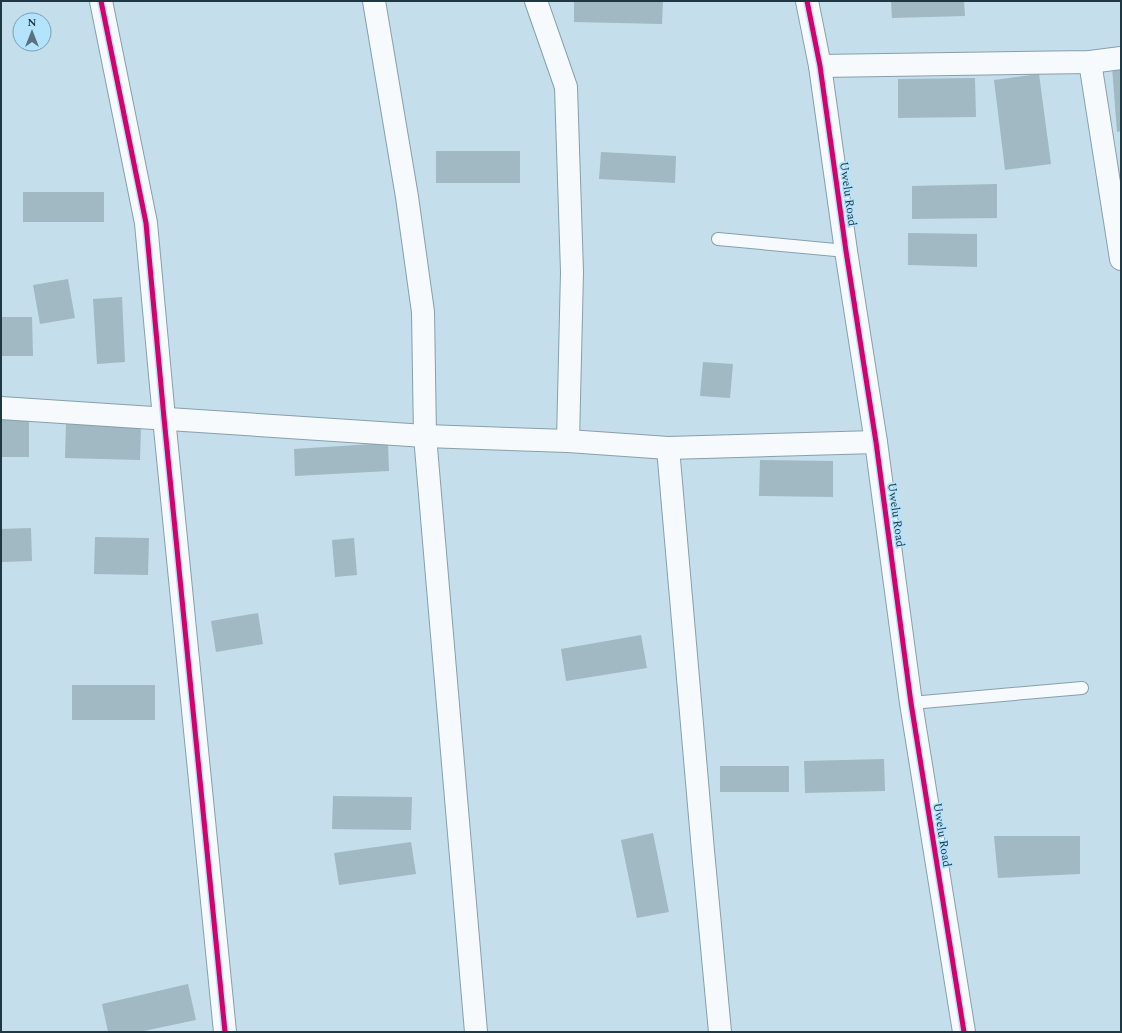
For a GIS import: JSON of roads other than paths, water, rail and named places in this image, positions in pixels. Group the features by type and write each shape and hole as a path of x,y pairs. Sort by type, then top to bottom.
{"street":[{"path":"101,1 146,224 225,1032"},
{"path":"374,1 408,197 423,312 425,436 476,1032"},
{"path":"536,1 566,87 572,272 568,441"},
{"name":"Uwelu Road","path":"807,1 820,66 846,251 876,442 911,703 964,1032"},
{"path":"820,66 1090,62 1121,58"},
{"path":"1090,62 1121,259"},
{"path":"1,408 425,436 568,441 668,448 876,442"},
{"path":"668,448 720,1032"}],"lane":[{"path":"718,239 846,251"},
{"path":"911,703 1082,688"}]}
